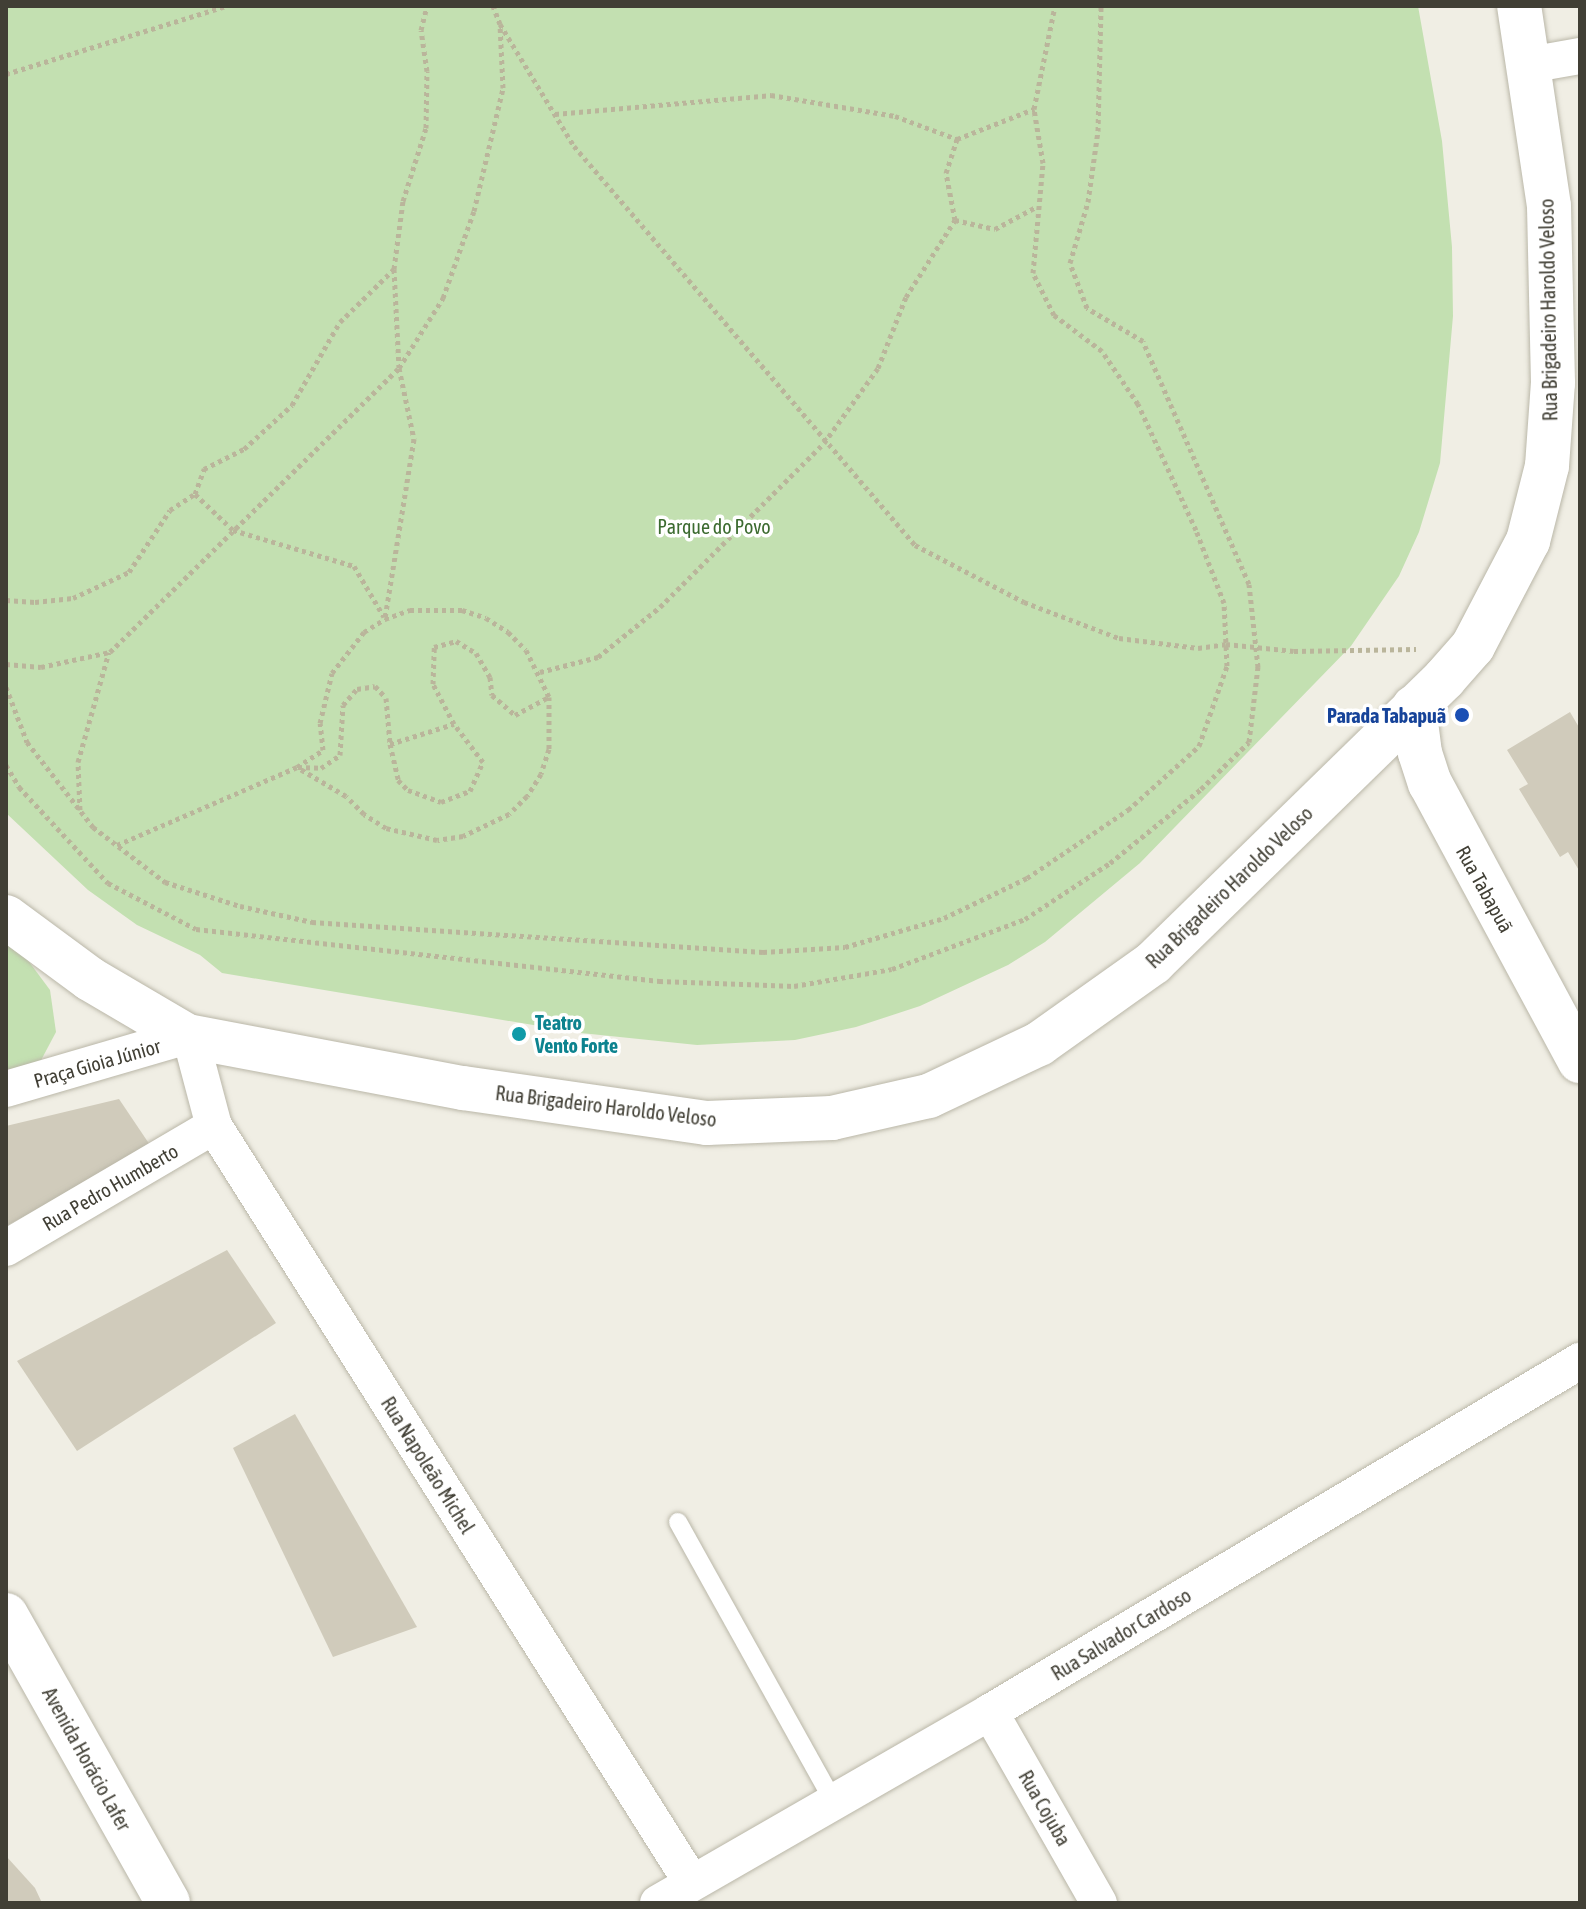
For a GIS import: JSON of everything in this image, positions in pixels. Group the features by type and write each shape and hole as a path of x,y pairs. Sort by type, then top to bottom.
{"street":[{"name":"Rua Brigadeiro Haroldo Veloso","path":"6,917 90,979 189,1036 463,1088 707,1123 832,1118 929,1096 1039,1044 1153,963 1414,707 1473,646 1528,541 1547,466 1553,383 1549,206 1519,6"},
{"path":"1529,65 1580,56"},
{"name":"Rua Tabapuã","path":"1414,707 1420,753 1430,783 1580,1061"},
{"name":"Praça Gioia Júnior","path":"6,1089 189,1036"},
{"name":"Rua Napoleão Michel","path":"189,1036 214,1126 692,1883"},
{"name":"Rua Pedro Humberto","path":"6,1248 214,1126"},
{"name":"Rua Salvador Cardoso","path":"658,1903 990,1712 1580,1361"},
{"name":"Avenida Horácio Lafer","path":"6,1615 17,1659 168,1903"},
{"name":"Rua Cojuba","path":"990,1712 1099,1903"}],"lane":[{"path":"678,1522 834,1802"}],"path":[{"path":"6,74 225,6"},
{"path":"385,619 414,439 399,368 394,269 403,201 426,128 427,71 421,30 427,6"},
{"path":"493,6 500,24 574,146 824,443 915,545 1024,602 1119,638 1198,648 1226,644 1377,651"},
{"path":"6,687 27,742 93,827 165,882 240,906 312,922 763,952 845,947 958,912 1027,878 1128,810 1199,746 1227,666 1224,603 1196,530 1138,404 1102,351 1054,315 1033,273 1036,207 1043,163 1034,109 1055,6"},
{"path":"6,765 19,787 108,883 196,929 659,981 794,986 892,969 1025,919 1110,863 1201,789 1249,742 1258,667 1249,584 1143,341 1087,308 1070,263 1088,202 1098,131 1101,6"},
{"path":"80,811 78,762 110,652 399,368 443,298 474,211 503,88 500,24"},
{"path":"555,114 771,95 895,116 957,139 1034,109"},
{"path":"540,672 598,657 660,607 824,443 878,368 906,297 955,220 946,173 957,139"},
{"path":"955,220 995,229 1036,207"},
{"path":"6,600 35,602 73,598 129,572 170,510 195,494 204,469 244,449 292,405 340,322 394,269"},
{"path":"195,494 233,530 354,566 385,619"},
{"path":"117,845 297,767 323,750 320,723 332,673 364,632 385,619 410,610 436,607 462,610 486,618 526,650 540,672 549,697 549,749 534,785 509,814 463,836 437,840 386,828 364,814 346,796 297,767"},
{"path":"297,767 321,768 340,755 343,705 357,689 375,686 386,698 390,744 398,780 408,790 441,802 470,791 483,762 454,724 433,684 434,647 456,641 476,653 490,677 492,695 515,715 549,697"},
{"path":"6,664 41,667 110,652"},
{"path":"390,744 454,724"}],"green space":[{"name":"Parque do Povo","path":"6,6 1418,6 1442,141 1452,247 1453,316 1440,463 1419,532 1399,576 1351,646 1140,863 1045,942 1008,965 920,1006 856,1027 795,1040 697,1045 581,1033 222,973 200,955 137,925 88,890 6,813"},
{"path":"6,939 24,955 50,990 56,1032 39,1064 6,1071"}],"building":[{"path":"1570,712 1580,729 1580,872 1568,852 1560,857 1519,789 1528,784 1507,750"},
{"path":"119,1099 152,1148 6,1226 6,1126"},
{"path":"227,1250 276,1323 77,1451 17,1361"},
{"path":"295,1414 417,1627 333,1657 233,1448"},
{"path":"6,1856 35,1888 42,1903 6,1903"}],"place":[{"name":"Parada Tabapuã","path":"1462,715"},
{"name":"Teatro Vento Forte","path":"519,1034"}]}
